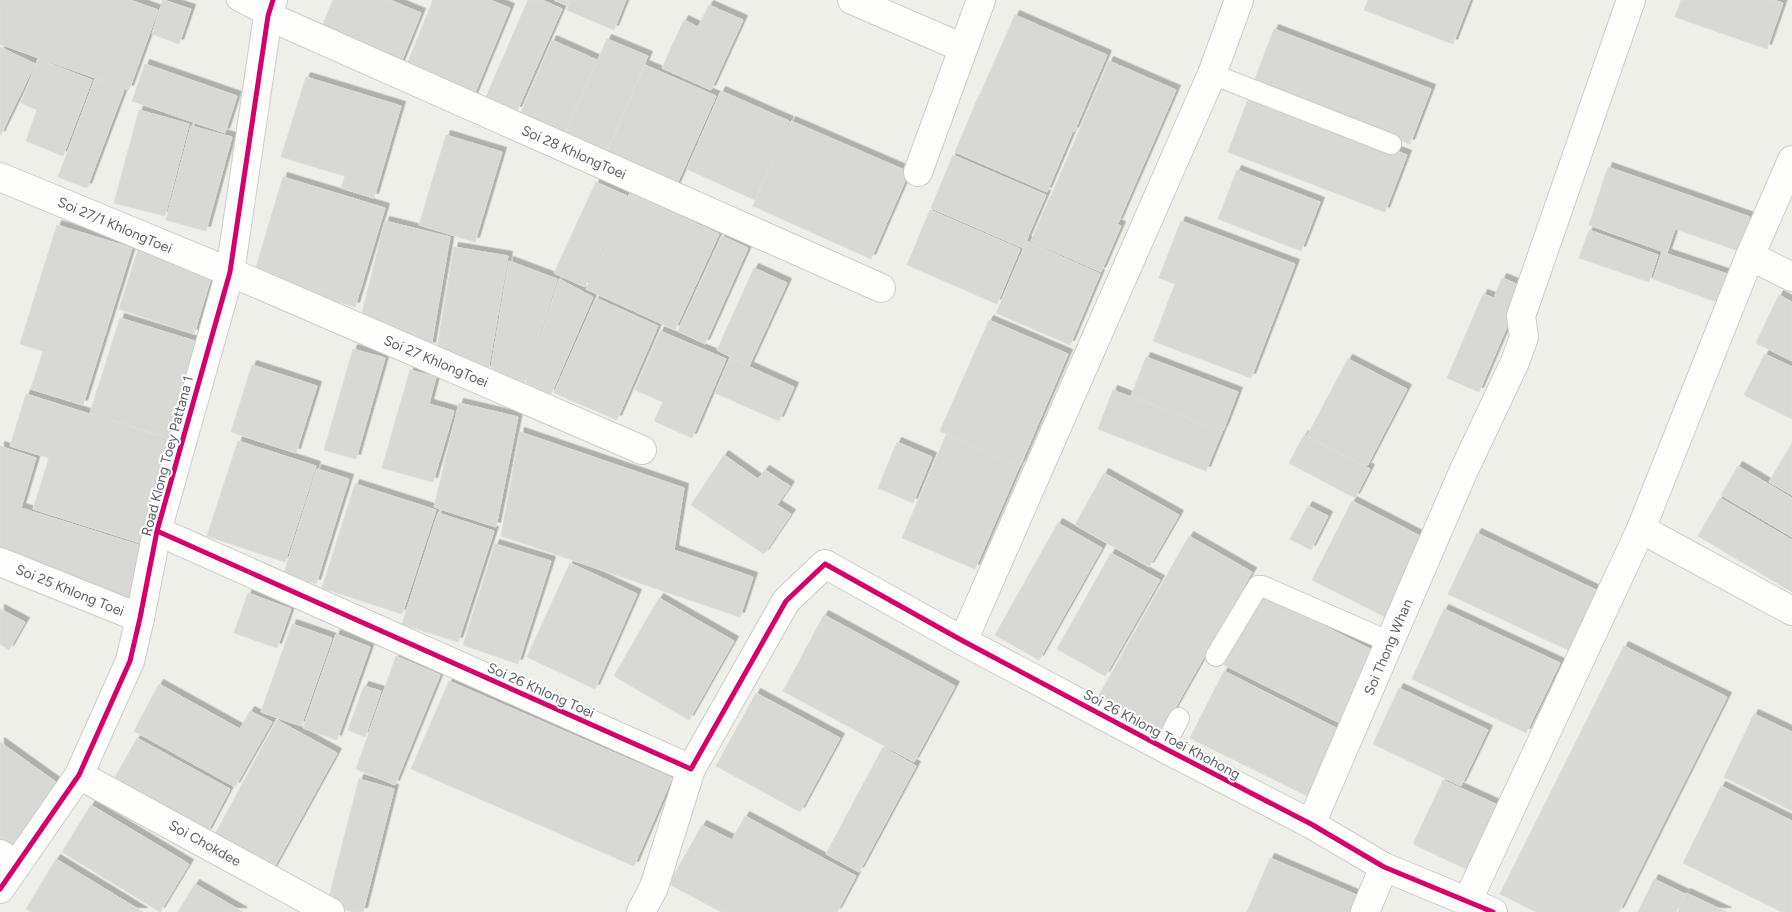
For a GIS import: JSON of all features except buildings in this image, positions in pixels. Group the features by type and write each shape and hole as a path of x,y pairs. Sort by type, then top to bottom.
{"street":[{"path":"852,0 963,48"},
{"path":"918,172 981,0"},
{"path":"963,641 1212,74 1239,0"},
{"name":"Soi Thong Whan","path":"1311,824 1464,470 1515,362 1524,338 1521,316 1631,0"},
{"name":"Road Klong Toey Pattana 1","path":"0,888 8,860 79,775 130,661 157,531 230,272 270,8"},
{"name":"Soi 28 KhlongToei","path":"270,8 881,288"},
{"path":"1468,900 1641,529 1750,256 1792,160"},
{"name":"Soi 27/1 KhlongToei","path":"0,177 230,272"},
{"path":"1750,256 1792,277"},
{"name":"Soi 27 KhlongToei","path":"230,272 642,450"},
{"path":"1641,529 1792,611"},
{"name":"Soi 26 Khlong Toei","path":"157,531 691,769"},
{"name":"Soi 25 Khlong Toei","path":"0,562 140,618"},
{"name":"Soi 26 Khlong Toei Khohong","path":"691,769 786,601 825,564 963,641 1311,824 1384,867 1494,912"},
{"path":"641,912 654,887 691,769"},
{"name":"Soi Chokdee","path":"79,775 330,912"},
{"path":"1364,912 1384,867"}],"lane":[{"path":"237,0 270,8"},
{"path":"1212,74 1391,144"},
{"path":"1216,656 1258,586 1390,642"},
{"path":"1164,748 1179,718"}],"cycle path":[{"path":"0,889 79,775 130,661 157,531 230,272 268,16 273,0"},
{"path":"157,531 691,769 786,601 825,564 963,641 1311,824 1384,867 1493,912"}]}
